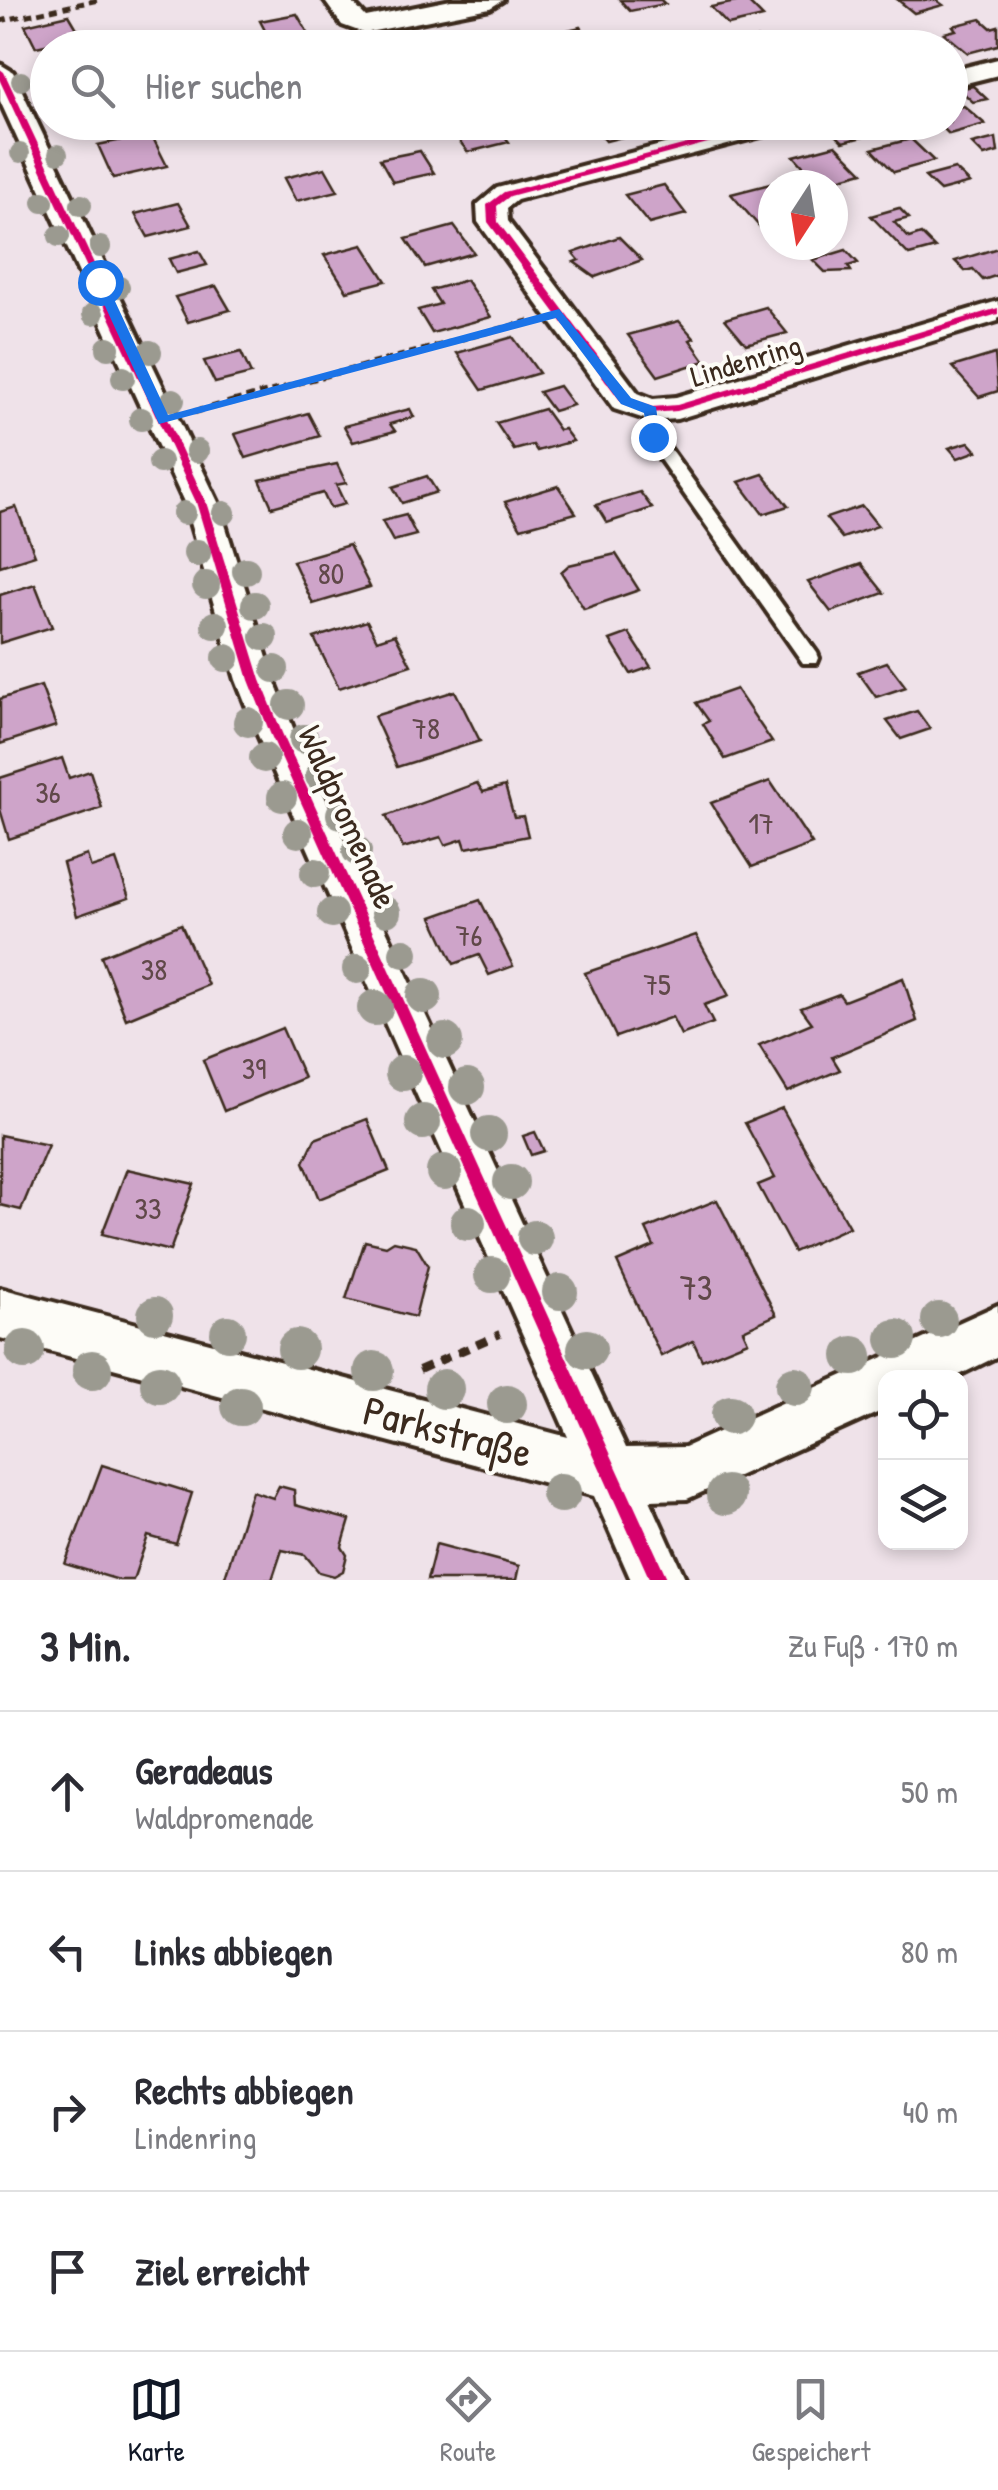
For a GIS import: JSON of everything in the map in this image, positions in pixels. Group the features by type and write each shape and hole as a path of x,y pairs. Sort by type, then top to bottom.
{"street":[{"path":"337,0 351,20 364,26 490,0"},
{"path":"968,74 998,66"},
{"name":"Waldpromenade","path":"0,72 30,136"},
{"name":"Waldpromenade","path":"32,140 207,518 276,733 659,1580"},
{"name":"Lindenring","path":"713,140 507,194 492,205 493,222 626,401 651,410 677,408 998,311"},
{"name":"Parkstraße","path":"0,1313 614,1474 687,1473 878,1386"},
{"path":"913,1370 998,1330"}],"lane":[{"name":"Lindenring","path":"651,410 653,437 810,658"}],"path":[{"path":"0,21 98,0"},
{"path":"164,421 559,313"},
{"path":"419,1370 542,1315"}],"building":[{"path":"620,0 661,0 665,4 630,11"},
{"path":"746,0 763,17 728,25 711,7"},
{"path":"898,0 936,0 943,5 914,13"},
{"path":"297,14 306,30 265,30 260,21"},
{"path":"69,15 78,30 30,30 30,35 25,25"},
{"path":"981,19 991,28 998,26 998,45 968,53 968,30 956,30 953,26"},
{"path":"973,86 987,99 973,102 968,97 968,87"},
{"path":"968,109 985,124 968,129"},
{"path":"996,138 998,152 984,156 972,144"},
{"path":"154,140 167,166 113,178 98,145"},
{"path":"459,140 509,142 468,152"},
{"path":"912,140 934,161 894,172 872,149"},
{"path":"836,145 863,172 848,176 848,170 800,170 804,167 794,156"},
{"path":"420,151 434,173 393,182 380,159"},
{"path":"325,168 338,191 296,201 284,178"},
{"path":"955,169 970,183 940,191 925,177"},
{"path":"664,185 686,214 649,224 625,195"},
{"path":"758,187 758,225 731,194"},
{"path":"178,203 191,226 148,237 135,214"},
{"path":"899,208 909,218 894,222 909,238 921,234 935,248 909,255 871,216"},
{"path":"454,226 474,253 425,267 406,239"},
{"path":"619,237 642,260 595,277 574,262 579,260 573,253"},
{"path":"363,245 386,281 347,291 324,255"},
{"path":"998,248 998,275 983,280 973,269 965,271 955,261"},
{"path":"199,251 207,265 176,273 169,259"},
{"path":"848,252 858,263 848,266 851,271 825,272 813,260 848,260"},
{"path":"466,280 491,317 432,333 418,310 440,304 431,290"},
{"path":"216,286 230,310 188,322 175,297"},
{"path":"766,307 787,333 746,344 725,319"},
{"path":"679,321 694,338 690,340 705,361 658,376 628,335"},
{"path":"513,337 539,373 482,390 457,353"},
{"path":"241,352 251,374 215,383 204,361"},
{"path":"995,354 998,391 979,397 952,367"},
{"path":"559,386 573,405 553,411 539,392"},
{"path":"410,409 414,417 390,424 395,431 353,442 344,426"},
{"path":"544,409 573,441 537,451 533,445 514,450 496,423"},
{"path":"308,413 320,436 246,458 235,434"},
{"path":"969,442 977,451 958,458 949,448"},
{"path":"337,464 346,483 336,485 345,504 330,508 323,493 272,507 260,480"},
{"path":"763,474 788,506 763,514 739,482"},
{"path":"427,476 437,492 402,503 393,487"},
{"path":"558,486 576,513 521,528 505,502"},
{"path":"640,492 652,508 607,523 596,505"},
{"path":"862,506 878,526 842,538 826,518"},
{"path":"16,507 35,555 0,566 0,512"},
{"path":"406,515 416,535 393,541 382,521"},
{"path":"349,545 370,587 313,604 293,561"},
{"path":"616,554 639,590 584,609 561,572 569,565"},
{"path":"861,564 884,593 831,612 808,582"},
{"path":"35,584 52,627 0,643 0,595"},
{"path":"367,621 377,640 395,634 411,665 339,688 314,638"},
{"path":"629,633 651,667 631,674 610,640"},
{"path":"887,662 906,687 876,697 858,672"},
{"path":"41,686 56,726 0,744 0,699"},
{"path":"736,689 772,742 725,759 703,724 709,721 696,703"},
{"path":"455,691 480,741 397,767 374,716"},
{"path":"917,711 930,729 901,739 887,721"},
{"path":"62,758 69,778 90,771 102,808 9,839 0,809 0,778"},
{"path":"770,781 812,844 752,867 711,803"},
{"path":"477,783 483,792 505,786 514,817 523,816 528,836 466,848 463,839 445,845 441,837 403,848 386,816"},
{"path":"87,855 91,868 116,860 129,898 77,916 63,863"},
{"path":"480,900 513,966 489,975 479,955 454,964 432,917"},
{"path":"181,924 208,985 126,1019 101,956"},
{"path":"696,935 729,996 704,1005 713,1023 681,1035 672,1017 616,1037 585,973"},
{"path":"903,978 917,1021 832,1057 840,1070 788,1092 759,1045 812,1023 801,1008 839,994 844,1001"},
{"path":"282,1028 304,1078 224,1111 203,1060"},
{"path":"782,1108 849,1227 794,1252 758,1185 775,1178 745,1123"},
{"path":"367,1119 389,1171 319,1199 304,1162 315,1139"},
{"path":"535,1132 544,1151 531,1155 523,1136"},
{"path":"0,1135 48,1145 21,1210 0,1205"},
{"path":"127,1169 194,1184 170,1251 102,1234"},
{"path":"717,1200 776,1315 743,1330 748,1341 702,1360 693,1341 661,1356 617,1262 654,1246 646,1229"},
{"path":"365,1241 416,1246 428,1266 415,1317 346,1299"},
{"path":"102,1465 192,1493 176,1544 148,1536 133,1580 119,1580 65,1564"},
{"path":"279,1486 294,1490 295,1505 350,1520 342,1547 347,1555 343,1571 334,1576 319,1572 305,1555 282,1550 272,1580 224,1580 252,1491 273,1498"},
{"path":"436,1544 519,1566 516,1580 427,1580"}],"cycle path":[{"path":"0,72 30,136"},
{"path":"32,140 201,502 255,680 276,733 659,1580"},
{"path":"713,140 507,194 492,205 493,222 626,401 651,410 677,408 998,311"}],"route":[{"path":"100,282 164,421 559,313 626,401 651,410 653,437"}]}
